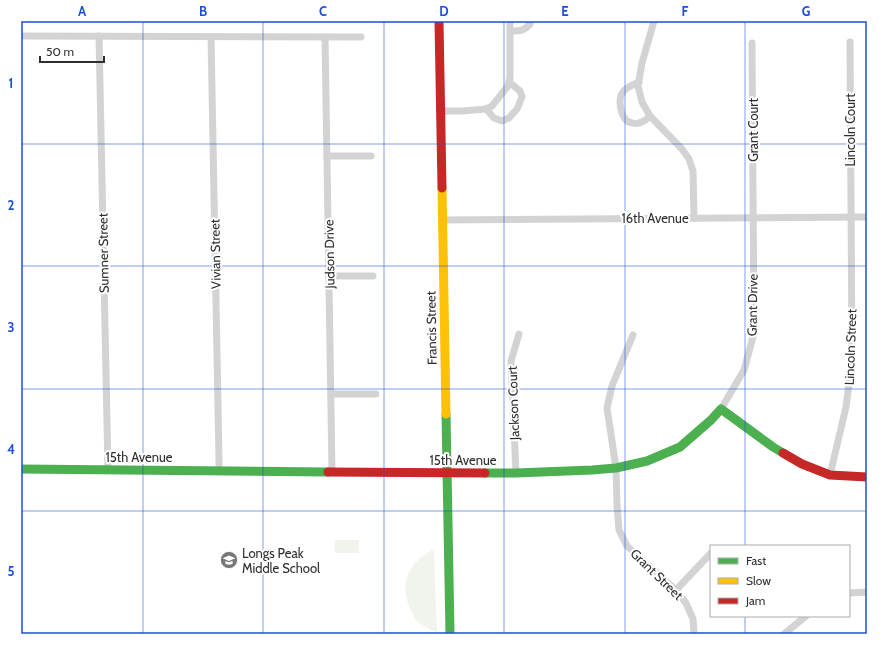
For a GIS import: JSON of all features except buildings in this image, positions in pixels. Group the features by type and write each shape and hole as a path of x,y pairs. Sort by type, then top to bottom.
{"street":[{"name":"Francis Street","path":"438,21 450,634"},
{"path":"440,111 486,109 492,106 508,86 510,78 510,21"},
{"path":"510,31 520,31 526,29 530,24 530,21"},
{"path":"654,21 642,63 638,86 642,102 650,116 682,149 689,159 693,171 694,218"},
{"path":"21,36 361,38"},
{"name":"Sumner Street","path":"99,36 108,470"},
{"name":"Vivian Street","path":"211,37 219,471"},
{"name":"Judson Drive","path":"325,37 332,472"},
{"name":"Lincoln Court","path":"850,42 850,217"},
{"name":"Grant Court","path":"752,43 753,217"},
{"path":"486,109 494,118 502,121 509,118 517,109 522,97 520,91 509,82"},
{"path":"639,82 628,87 622,92 619,102 626,121 641,123 650,116"},
{"path":"327,156 371,156"},
{"name":"Grant Drive","path":"721,409 744,370 754,333 753,217"},
{"name":"Lincoln Street","path":"830,475 846,407 852,360 850,217"},
{"name":"16th Avenue","path":"442,220 867,217"},
{"path":"329,276 373,276"},
{"name":"Jackson Court","path":"516,473 511,361 519,334"},
{"name":"Grant Street","path":"633,335 612,386 607,408 616,468 619,530 627,546 676,590 686,603 693,619 694,634"},
{"path":"331,394 376,394"},
{"path":"721,409 773,447 802,464 830,475 867,477"},
{"name":"15th Avenue","path":"21,469 516,473 616,468 647,461 680,447 711,420 721,409"},
{"path":"676,590 710,554"},
{"path":"850,593 867,592"},
{"path":"784,634 805,617"}],"shaded area":[{"path":"335,540 359,540 359,553 335,553"},
{"path":"434,549 437,632 420,624 415,619 406,597 406,580 408,574 415,563"}],"traffic: fast":[{"path":"485,473 592,470 616,468 647,461 680,447 711,420 721,409 783,453"},
{"path":"446,414 450,634"},
{"path":"21,469 328,472"}],"traffic: slow":[{"path":"442,188 446,414"}],"traffic: jam":[{"path":"439,21 442,188"},
{"path":"783,453 802,464 830,475 867,477"},
{"path":"328,472 485,473"}],"place":[{"name":"Longs Peak Middle School","path":"229,560"}]}
